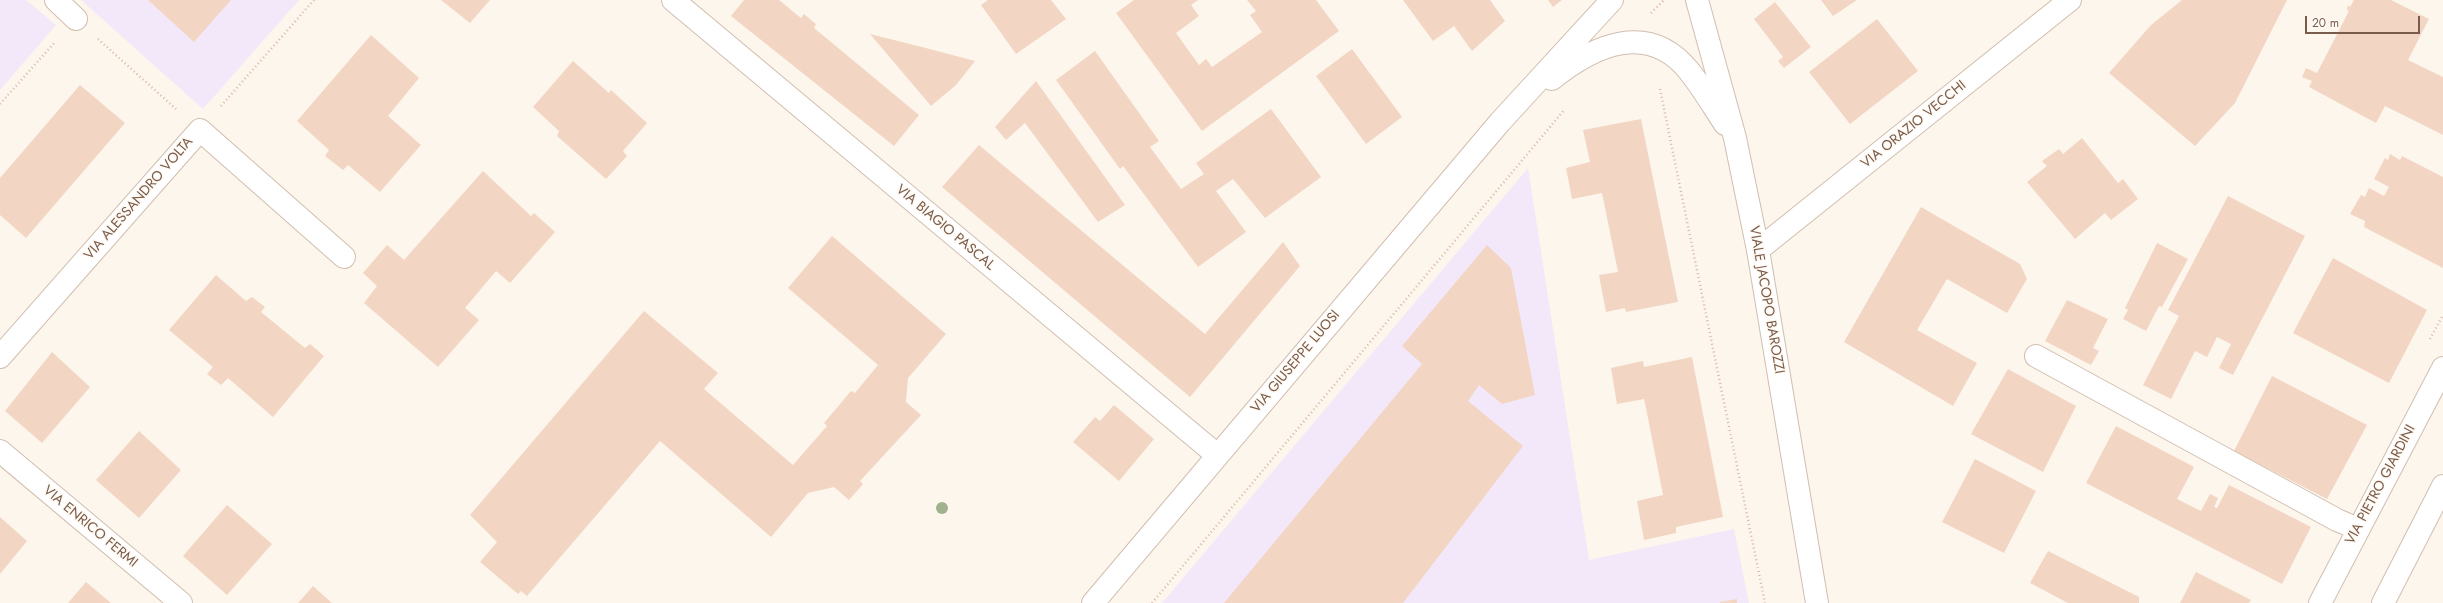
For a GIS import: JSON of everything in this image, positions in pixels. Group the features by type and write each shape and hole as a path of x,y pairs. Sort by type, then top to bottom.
{"street":[{"path":"56,0 76,19"},
{"name":"VIA BIAGIO PASCAL","path":"673,0 1217,455"},
{"name":"VIA GIUSEPPE LUOSI","path":"1093,603 1500,122 1612,0"},
{"name":"VIALE JACOPO BAROZZI","path":"1697,0 1736,138 1758,250 1817,603"},
{"name":"VIA ORAZIO VECCHI","path":"1758,250 2070,0"},
{"name":"VIA GIUSEPPE LUOSI","path":"1500,122 1561,72 1587,55 1611,44 1625,43 1655,46 1671,55 1688,70 1736,138"},
{"name":"VIA ALESSANDRO VOLTA","path":"0,357 200,130 344,256"},
{"path":"2036,356 2337,520 2358,529"},
{"name":"VIA PIETRO GIARDINI","path":"2320,603 2443,368"},
{"name":"VIA ENRICO FERMI","path":"0,451 181,603"},
{"path":"2383,603 2443,486"}],"path":[{"path":"0,104 76,19 200,130 314,0"},
{"path":"1625,43 1664,0"},
{"path":"1657,83 1660,90 1765,603"},
{"path":"1152,603 1568,105"}],"shaded area":[{"path":"0,0 26,0 56,25 0,90"},
{"path":"81,0 299,0 203,109"},
{"path":"1528,168 1589,560 1734,529 1749,603 1162,603"}],"building":[{"path":"148,0 231,0 194,42"},
{"path":"441,0 490,0 470,23"},
{"path":"744,0 779,0 801,18 804,14 816,24 814,28 919,115 894,146 731,16"},
{"path":"988,0 1051,0 1066,19 1016,54 981,5"},
{"path":"1134,0 1198,0 1191,5 1199,16 1176,33 1199,65 1206,59 1212,67 1262,32 1250,15 1256,11 1247,0 1316,0 1339,31 1202,131 1116,13"},
{"path":"1403,0 1490,0 1505,21 1472,51 1454,26 1433,41"},
{"path":"1548,0 1562,0 1553,7"},
{"path":"1821,0 1857,0 1833,16"},
{"path":"2182,0 2287,0 2235,103 2195,146 2109,73 2151,25"},
{"path":"2354,0 2391,0 2429,19 2408,60 2443,77 2443,135 2385,106 2376,123 2309,87 2312,81 2302,77 2306,68 2317,73 2349,11 2347,10 2348,5 2350,7"},
{"path":"1775,2 1811,47 1784,68 1778,61 1783,57 1754,19"},
{"path":"1877,19 1918,71 1850,124 1809,72"},
{"path":"870,34 975,61 956,85 931,106"},
{"path":"371,35 419,78 388,116 421,145 380,192 348,165 343,170 325,156 329,150 297,121"},
{"path":"1352,49 1402,117 1366,144 1316,76"},
{"path":"1095,51 1159,141 1150,147 1181,189 1204,174 1196,163 1271,109 1321,177 1265,218 1233,179 1216,191 1246,232 1198,267 1123,166 1120,169 1056,80"},
{"path":"573,61 609,93 611,90 647,123 623,151 627,156 606,179 557,136 559,131 533,107"},
{"path":"1036,81 1125,205 1098,222 1025,123 1006,140 995,127"},
{"path":"80,85 125,123 26,238 0,215 0,178"},
{"path":"1641,119 1678,302 1626,312 1625,308 1606,312 1599,275 1618,272 1602,193 1572,199 1566,168 1590,162 1583,130"},
{"path":"2082,138 2118,183 2123,179 2138,199 2111,220 2105,213 2075,239 2027,182 2047,166 2042,161 2059,149 2063,154"},
{"path":"979,145 1205,334 1283,242 1300,266 1190,397 942,187"},
{"path":"2390,154 2400,160 2402,156 2443,177 2443,268 2364,227 2365,221 2350,214 2361,195 2365,197 2369,188 2384,196 2389,187 2374,179 2385,158 2388,160"},
{"path":"483,171 531,216 534,213 555,232 510,283 496,271 465,308 479,320 438,367 364,303 377,286 363,273 387,245 404,260"},
{"path":"2228,196 2305,236 2233,375 2219,368 2231,344 2217,337 2207,357 2195,351 2171,399 2143,385 2179,316 2168,310"},
{"path":"1921,207 2020,264 2027,279 2007,313 1947,279 1917,330 1977,363 1953,406 1844,342"},
{"path":"832,236 946,334 908,378 906,402 921,415 860,481 863,484 849,500 834,487 808,493 771,537 660,441 527,596 521,591 518,594 480,562 497,542 470,515 644,311 718,373 704,389 793,465 827,426 824,423 851,391 855,393 878,365 788,288"},
{"path":"2157,243 2188,259 2162,307 2159,306 2146,331 2123,319 2128,310 2125,308"},
{"path":"1487,245 1511,268 1535,395 1502,404 1479,385 1468,401 1523,446 1403,603 1224,603 1422,364 1402,346"},
{"path":"2333,258 2427,310 2389,383 2293,333"},
{"path":"216,275 246,301 252,297 265,307 261,312 305,348 310,344 324,356 273,417 228,378 221,385 207,374 213,367 169,330"},
{"path":"2067,300 2108,319 2093,348 2099,351 2091,365 2045,341"},
{"path":"52,352 90,387 42,443 5,411"},
{"path":"1692,357 1723,517 1676,527 1676,533 1644,540 1637,501 1663,495 1644,399 1617,404 1611,368 1643,361 1644,367"},
{"path":"2008,369 2076,406 2043,472 1971,434"},
{"path":"2272,376 2367,425 2327,499 2234,451"},
{"path":"1114,405 1154,439 1119,481 1073,442 1095,417 1100,421"},
{"path":"2116,426 2194,467 2177,499 2201,511 2210,494 2218,498 2214,507 2217,508 2229,485 2311,527 2282,584 2086,483"},
{"path":"139,431 181,470 139,518 96,480"},
{"path":"1975,459 2036,491 2004,553 1942,522"},
{"path":"227,505 272,544 227,595 183,556"},
{"path":"0,517 27,541 0,574"},
{"path":"2048,551 2139,597 2139,603 2068,603 2030,583"},
{"path":"2196,572 2251,600 2249,603 2180,603"},
{"path":"86,582 111,603 68,603"},
{"path":"313,586 332,603 298,603"},
{"path":"1737,599 1737,603 1720,603 1720,602"}]}
